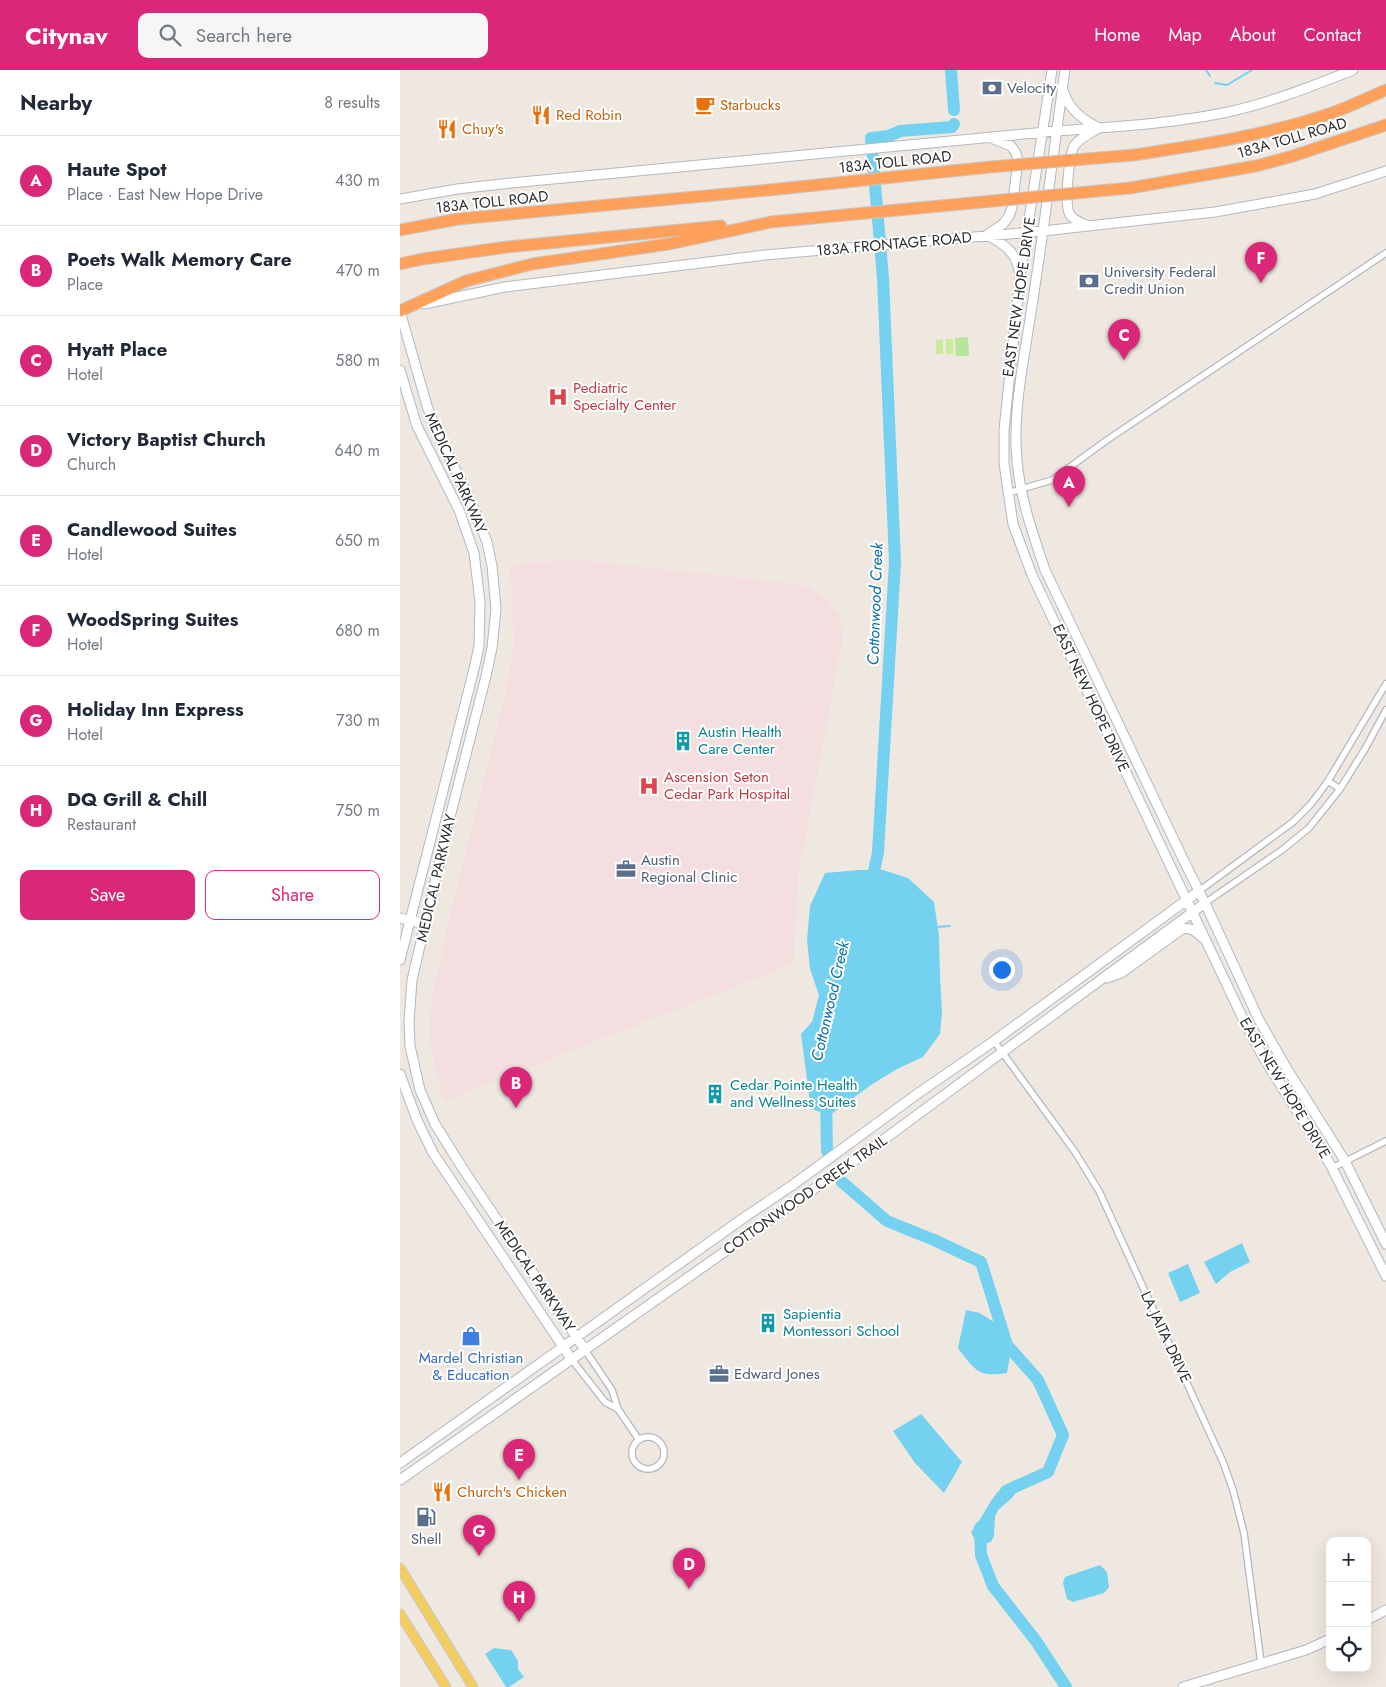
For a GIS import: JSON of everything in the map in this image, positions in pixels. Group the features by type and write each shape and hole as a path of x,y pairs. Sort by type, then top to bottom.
{"highway":[{"name":"183A TOLL ROAD","path":"400,230 458,219 990,167 1134,155 1215,143 1274,129 1329,114 1386,90"},
{"name":"183A TOLL ROAD","path":"400,264 423,258 507,247 1130,188 1256,166 1294,156 1386,125"},
{"path":"400,311 466,281 532,264 669,244 771,222"}],"main road":[{"path":"400,1568 473,1687"},
{"path":"400,1614 446,1687"}],"street":[{"name":"EAST NEW HOPE DRIVE","path":"1052,70 1044,132 1020,277 1004,430 1004,463 1014,524 1023,553 1205,939 1262,1055 1314,1136 1332,1168 1386,1276"},
{"name":"EAST NEW HOPE DRIVE","path":"1065,70 1022,367 1017,425 1016,459 1021,490 1032,533 1045,570 1259,1020 1345,1161 1386,1244"},
{"path":"400,199 457,189 511,183 1044,132 1146,125 1223,112 1280,98 1353,70"},
{"path":"1062,87 1073,110 1084,120 1099,128"},
{"path":"1089,226 1078,222 1070,215 1066,206 1071,155 1074,145 1099,128"},
{"path":"988,138 1011,146 1016,153 1018,161 1012,208 1009,216 1003,224 987,235 1008,248 1017,261 1020,277"},
{"name":"183A FRONTAGE ROAD","path":"400,311 457,296 505,288 765,255 1043,231 1215,212 1315,194 1386,171"},
{"path":"1008,493 1052,480 1107,440 1386,254"},
{"name":"MEDICAL PARKWAY","path":"400,311 433,421 472,504 487,542 492,566 496,609 492,648 411,986 409,1022 410,1046 414,1068 427,1108 445,1142 612,1390 618,1409 639,1440"},
{"name":"MEDICAL PARKWAY","path":"400,370 417,426 459,510 474,553 480,602 479,646 410,920 403,935 400,960"},
{"path":"459,510 472,504"},
{"path":"1199,891 1293,822 1310,804 1328,781 1386,684"},
{"path":"1088,692 1103,691"},
{"path":"465,705 477,709"},
{"path":"1205,903 1282,850 1308,828 1340,789 1365,750 1386,710"},
{"path":"1328,781 1340,789"},
{"name":"COTTONWOOD CREEK TRAIL","path":"400,1463 994,1041 1199,891"},
{"name":"COTTONWOOD CREEK TRAIL","path":"400,1480 875,1146 1205,903"},
{"path":"400,918 425,924"},
{"path":"1097,981 1121,973 1182,929 1194,930 1205,939"},
{"path":"403,935 421,939"},
{"name":"LA JAITA DRIVE","path":"994,1041 1075,1152 1099,1191 1223,1462 1233,1490 1244,1532 1261,1663"},
{"name":"MEDICAL PARKWAY","path":"400,1074 417,1120 450,1177 572,1360 604,1402 618,1409"},
{"path":"1332,1168 1386,1141"},
{"path":"450,1177 463,1169"},
{"path":"653,1438 661,1444 664,1453 662,1462 655,1468 646,1469 634,1462 632,1458 633,1448 639,1440 653,1438"},
{"path":"1371,1618 1386,1610"},
{"path":"1183,1687 1306,1650 1326,1641"}],"shaded area":[{"name":"Ascension Seton Cedar Park Hospital","path":"574,559 809,586 826,599 839,616 843,637 799,872 793,964 444,1101 430,1041 431,1003 449,920 504,700 514,644 510,565"}],"green space":[{"path":"968,337 969,356 956,356 955,338"},
{"path":"943,339 943,354 936,354 936,340"},
{"path":"946,339 953,339 953,354 946,354"}],"water":[{"path":"883,870 908,878 934,902 939,936 942,1012 940,1034 923,1057 897,1069 871,1085 830,1115 811,1109 801,1034 812,1022 819,995 810,969 807,940 810,906 825,873"},
{"path":"1242,1243 1250,1262 1230,1272 1216,1284 1204,1262"},
{"path":"1188,1264 1200,1293 1180,1302 1168,1273"},
{"path":"966,1310 980,1313 994,1322 999,1334 1011,1350 1007,1373 983,1373 968,1361 958,1348"},
{"path":"921,1414 962,1462 944,1493 915,1463 893,1431"},
{"path":"1019,1479 1024,1480 1012,1498 998,1510 995,1517 994,1536 991,1542 985,1544 975,1540 971,1532 996,1494 1002,1488"},
{"path":"1100,1565 1107,1572 1109,1587 1104,1593 1073,1602 1067,1599 1063,1583 1065,1577"},
{"path":"494,1648 511,1650 518,1661 518,1669 524,1677 509,1687 506,1687 485,1654"}],"waterway":[{"name":"Cottonwood Creek","path":"951,70 954,110"},
{"path":"1206,70 1210,76"},
{"path":"1215,83 1227,85 1252,70"},
{"name":"Cottonwood Creek","path":"871,886 878,852 895,562 883,278 871,138 889,136 900,131 952,127 954,124"},
{"path":"937,927 950,926"},
{"name":"Cottonwood Creek","path":"826,1098 827,1151"},
{"name":"Cottonwood Creek","path":"842,1182 887,1221 981,1262 1007,1345 1038,1380 1063,1435 1048,1472 1006,1491"},
{"name":"Cottonwood Creek","path":"982,1526 980,1528 981,1555 993,1586 1036,1641 1066,1687"}],"place":[{"name":"Velocity","path":"992,88"},
{"name":"Starbucks","path":"705,105"},
{"name":"Red Robin","path":"541,115"},
{"name":"Chuy's","path":"447,129"},
{"name":"University Federal Credit Union","path":"1089,281"},
{"name":"WoodSpring Suites","path":"1261,283"},
{"name":"Hyatt Place","path":"1124,360"},
{"name":"Pediatric Specialty Center","path":"558,397"},
{"name":"Haute Spot","path":"1069,507"},
{"name":"Austin Health Care Center","path":"683,741"},
{"name":"Ascension Seton Cedar Park Hospital","path":"649,786"},
{"name":"Austin Regional Clinic","path":"626,869"},
{"name":"Cedar Pointe Health and Wellness Suites","path":"715,1094"},
{"name":"Poets Walk Memory Care","path":"516,1108"},
{"name":"Sapientia Montessori School","path":"768,1323"},
{"name":"Mardel Christian & Education","path":"471,1336"},
{"name":"Edward Jones","path":"719,1374"},
{"name":"Candlewood Suites","path":"519,1480"},
{"name":"Church's Chicken","path":"442,1492"},
{"name":"Shell","path":"426,1517"},
{"name":"Holiday Inn Express","path":"479,1556"},
{"name":"Victory Baptist Church","path":"689,1589"},
{"name":"DQ Grill & Chill","path":"519,1622"}]}
